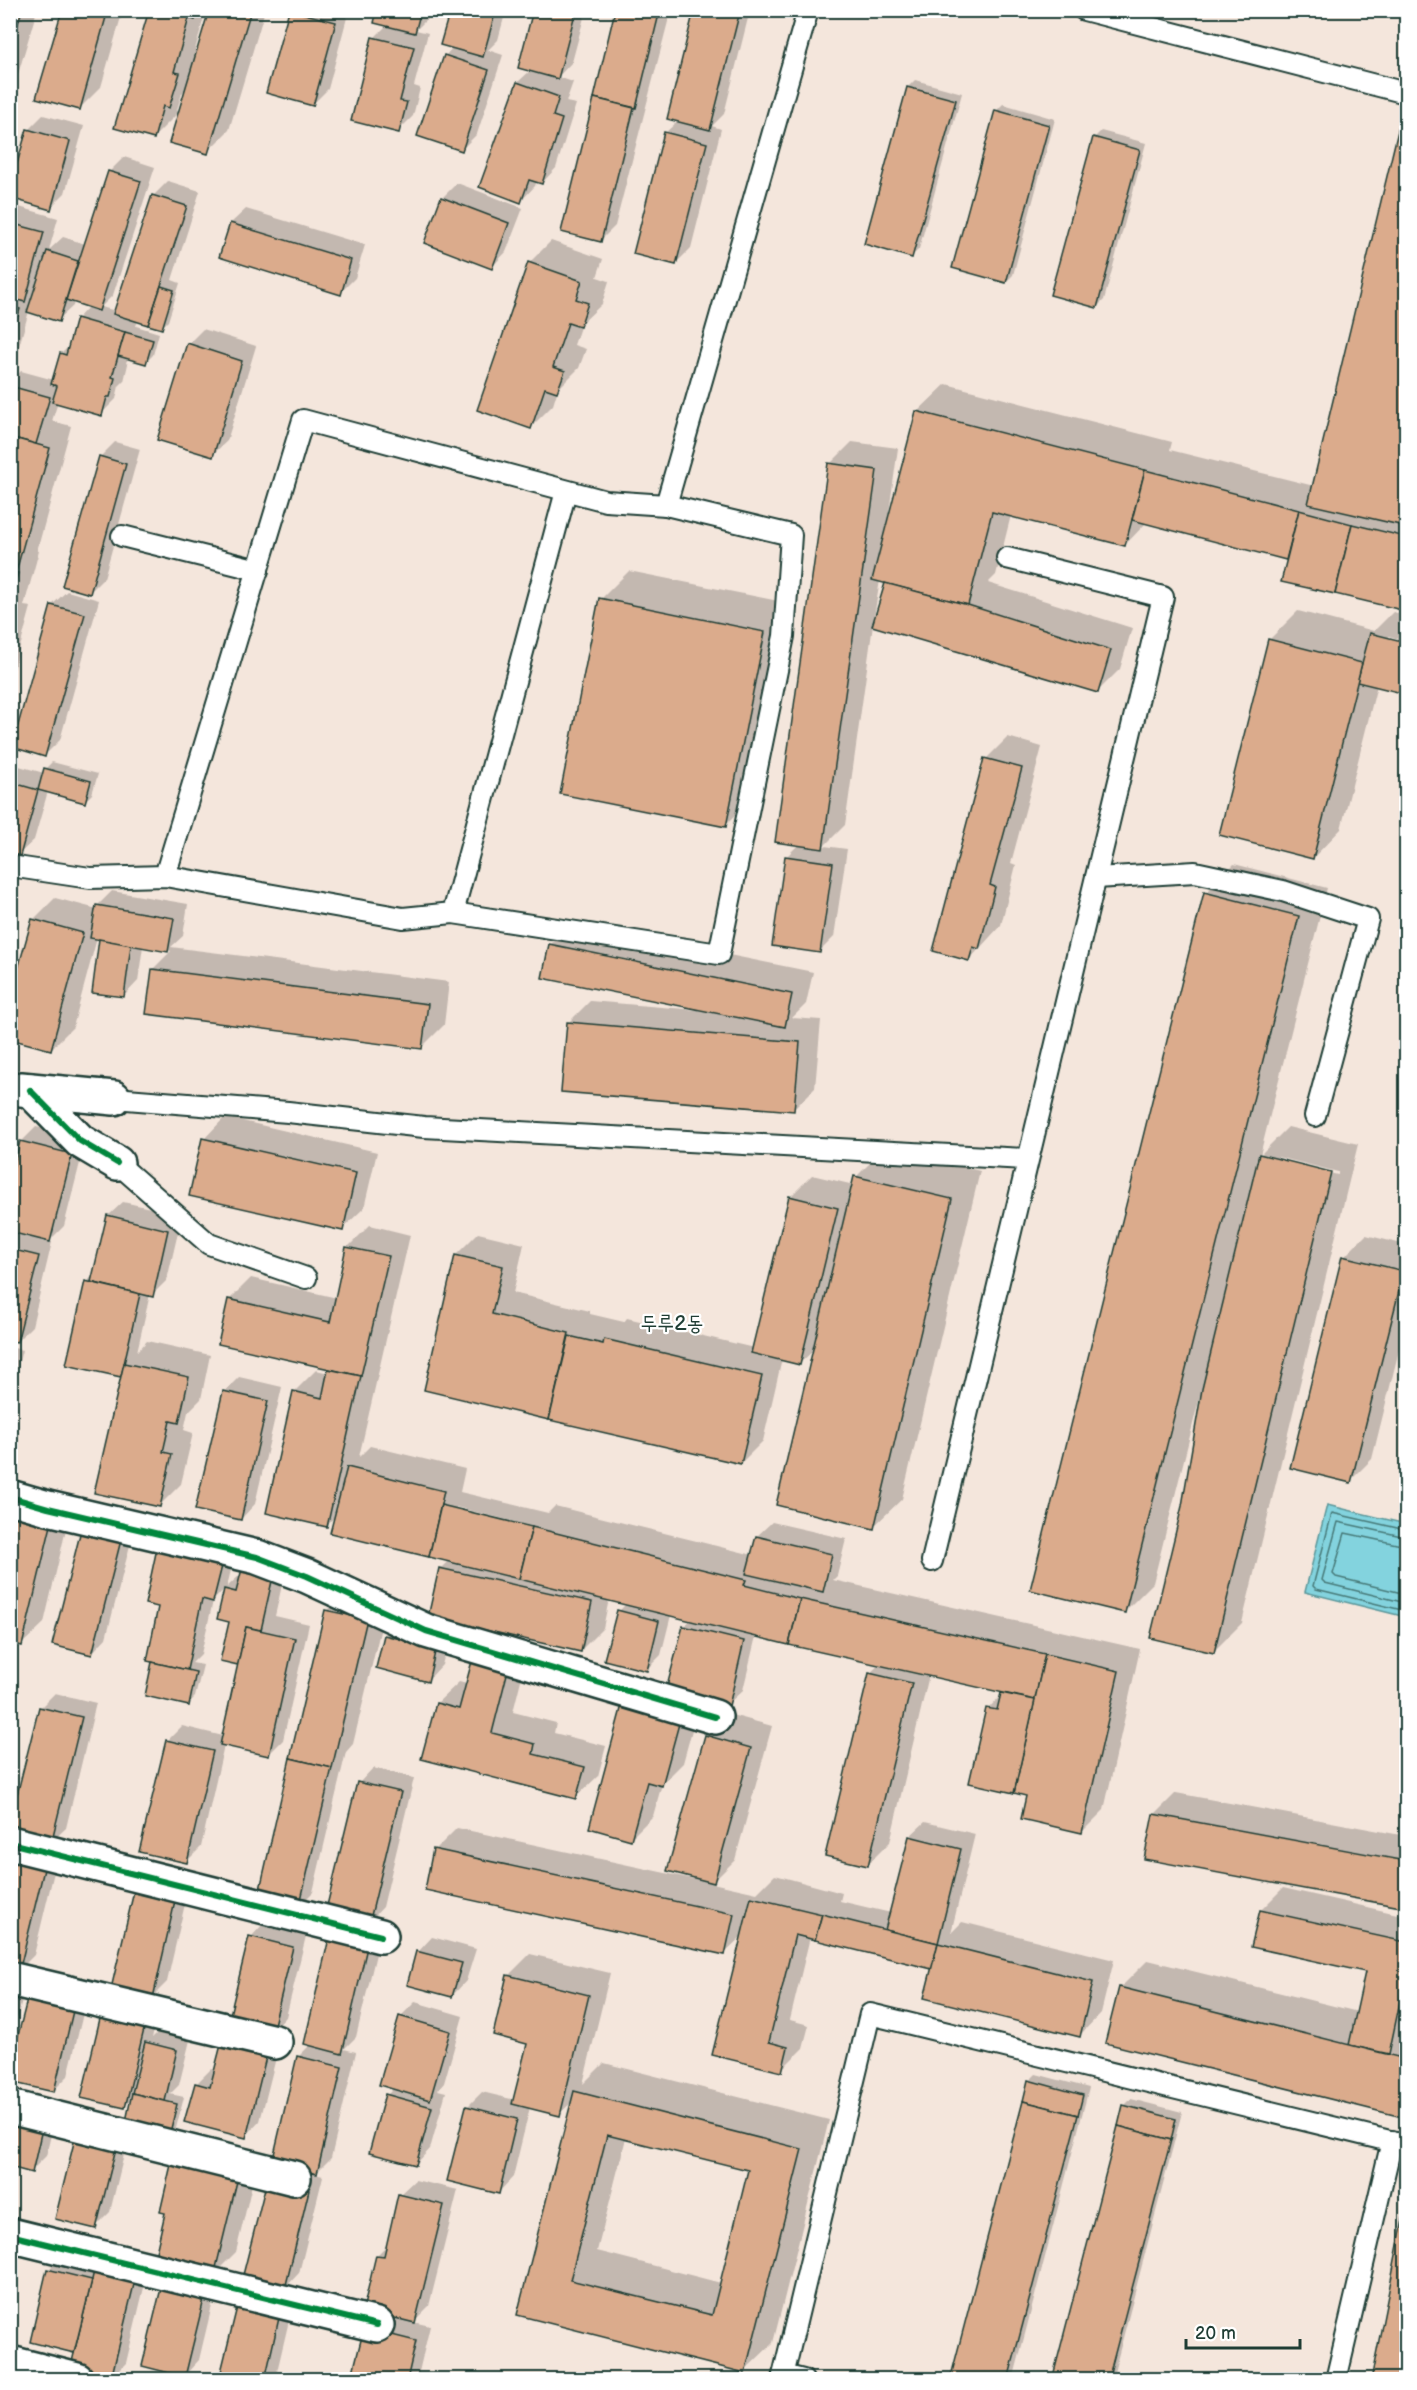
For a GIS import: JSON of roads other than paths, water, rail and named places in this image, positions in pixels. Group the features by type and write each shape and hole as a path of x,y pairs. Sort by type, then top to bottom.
{"street":[{"path":"20,1089 114,1098"},
{"path":"20,1089 80,1141 117,1163"},
{"path":"10,1497 257,1557 307,1576 426,1631 715,1717"},
{"path":"10,1843 381,1936"},
{"path":"10,1979 275,2042"},
{"path":"10,2107 294,2178"},
{"path":"10,2235 377,2325"},
{"path":"10,2363 76,2379"}],"lane":[{"path":"666,505 808,10"},
{"path":"1084,10 1407,93"},
{"path":"10,866 90,878 165,876 403,918 453,913 719,954 784,636 791,535 666,505 606,501 303,420 165,876"},
{"path":"453,913 566,491"},
{"path":"122,536 258,570"},
{"path":"932,1561 1163,597 1007,558"},
{"path":"1096,878 1195,872 1283,891 1368,919 1315,1116"},
{"path":"114,1098 288,1112 424,1127 1028,1159"},
{"path":"117,1163 210,1244 306,1278"},
{"path":"803,2379 783,2377 870,2014 1399,2143 1336,2379"}],"water":[{"path":"1327,1505 1406,1524 1406,1617 1305,1592"}],"district":[{"name":"두루2동","path":"672,1323"}]}
